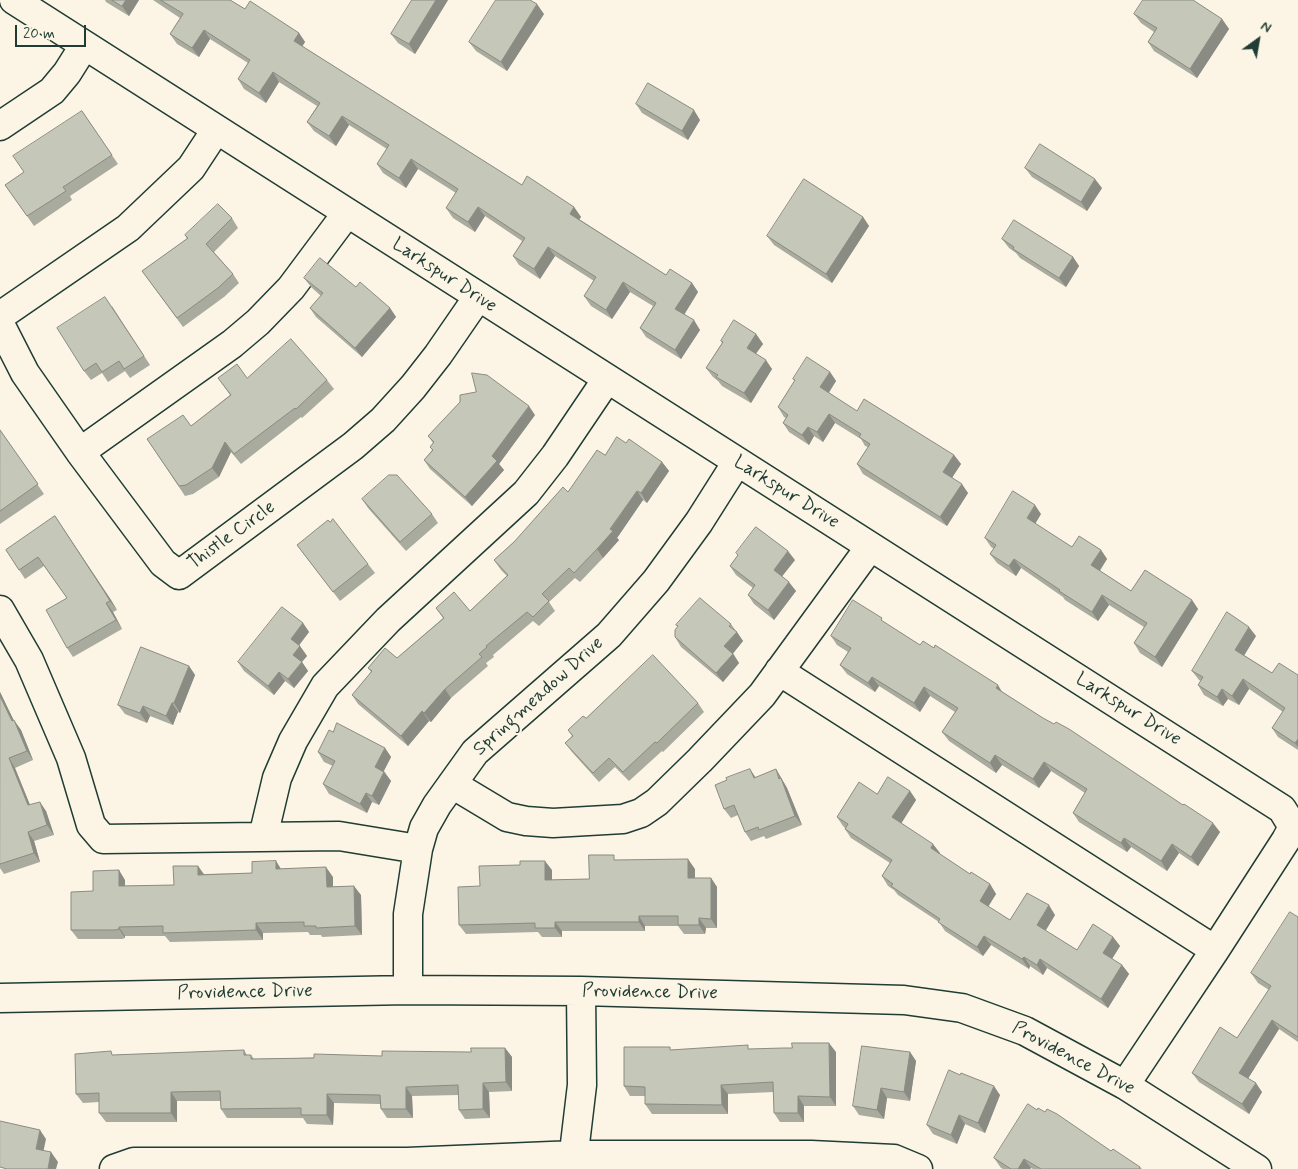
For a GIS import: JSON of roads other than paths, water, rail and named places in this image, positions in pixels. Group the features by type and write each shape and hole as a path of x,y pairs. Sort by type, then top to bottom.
{"street":[{"name":"Larkspur Drive","path":"14,0 1282,809 1293,827 1215,950 1125,1085"},
{"path":"0,126 52,91 67,73 84,46"},
{"path":"0,316 128,228 191,168 216,130"},
{"path":"80,452 232,344 258,322 292,288 347,214"},
{"name":"Thistle Circle","path":"0,324 26,373 80,452 163,562 179,575 354,446 383,420 438,355 478,297"},
{"path":"263,837 277,778 293,741 325,686 388,620 526,493 555,456 608,380"},
{"name":"Springmeadow Drive","path":"408,990 408,914 418,849 424,828 437,805 475,752 615,628 656,581 699,522 737,462"},
{"path":"452,784 507,817 526,821 553,823 623,818 641,814 657,802 700,760 762,695 870,547"},
{"path":"0,610 29,660 71,758 91,825 103,839 339,836 418,849"},
{"path":"779,670 1215,950"},
{"name":"Providence Drive","path":"0,998 408,990 581,991 904,1000 962,1008 1025,1030 1125,1085 1257,1169"},
{"path":"574,1162 582,1085 581,991"},
{"path":"114,1169 134,1162 574,1162 811,1155 894,1159 918,1169"}]}
